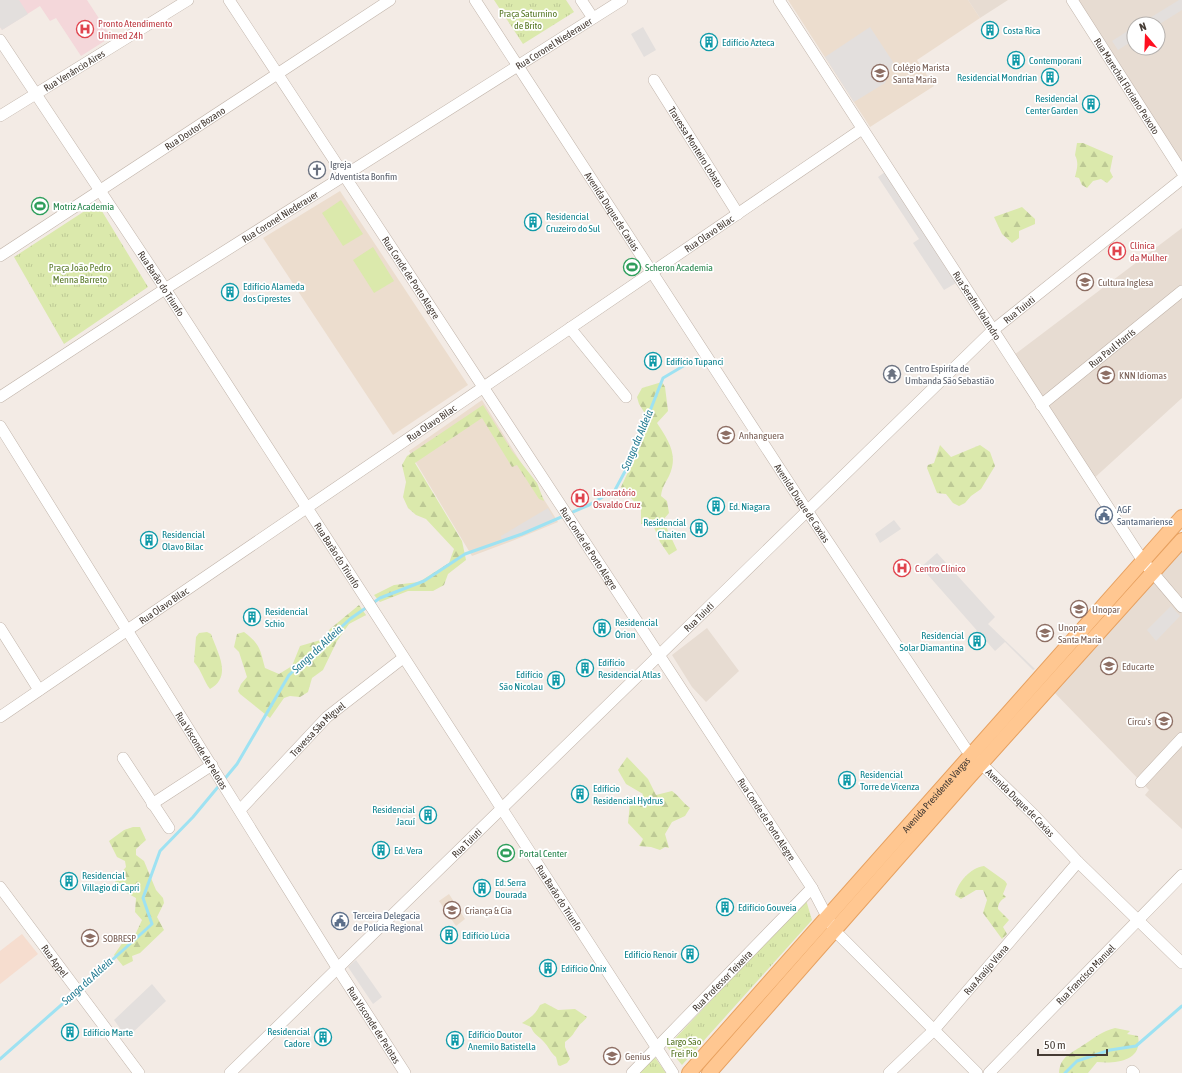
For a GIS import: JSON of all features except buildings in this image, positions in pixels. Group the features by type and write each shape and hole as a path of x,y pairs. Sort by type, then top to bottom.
{"main road":[{"name":"Avenida Presidente Vargas","path":"709,1073 834,930 1143,561 1182,517"},
{"name":"Avenida Presidente Vargas","path":"689,1073 827,918 1182,540"}],"street":[{"name":"Rua Venâncio Aires","path":"0,116 188,0"},
{"name":"Rua Conde de Porto Alegre","path":"230,0 812,888 834,930 977,1073"},
{"name":"Rua Doutor Bozano","path":"0,256 390,0"},
{"name":"Avenida Duque de Caxias","path":"475,0 808,510 976,760 1034,815 1078,862 1181,961"},
{"path":"581,0 593,18"},
{"name":"Rua Coronel Niederauer","path":"0,396 165,289 622,0"},
{"name":"Rua Serafim Valandro","path":"779,0 992,331 1143,561 1182,607"},
{"name":"Rua Marechal Floriano Peixoto","path":"1072,0 1182,172"},
{"name":"Rua Barão do Triunfo","path":"0,40 165,289 501,810 673,1073"},
{"name":"Travessa Monteiro Lobato","path":"654,80 738,214"},
{"name":"Rua Olavo Bilac","path":"0,717 862,129"},
{"name":"Rua Tuiuti","path":"230,1073 660,656 992,331 1182,179"},
{"name":"Rua Paul Harris","path":"1041,405 1182,291"},
{"path":"570,328 626,397"},
{"name":"Rua Visconde de Pelotas","path":"0,426 128,629 338,969 405,1073"},
{"path":"0,628 39,690"},
{"name":"Travessa São Miguel","path":"240,810 327,717 403,658"},
{"path":"1141,782 1182,738"},
{"path":"123,758 169,828"},
{"path":"152,804 212,764"},
{"name":"Rua Araújo Viana","path":"889,1073 934,1031 1078,862"},
{"name":"Rua Francisco Manuel","path":"989,1073 1182,875"},
{"name":"Rua Appel","path":"0,887 139,1073"},
{"name":"Rua Professor Teixeira","path":"632,1073 812,888"}],"shaded area":[{"name":"Pronto Atendimento Unimed 24h","path":"0,0 87,0 111,37 81,56 56,18 50,21 40,6 2,30 0,27"},
{"path":"0,0 19,0 28,14 2,30 0,27"},
{"name":"Colégio Marista Santa Maria","path":"788,0 968,0 980,18 917,60 934,86 870,127"},
{"path":"968,0 1008,0 980,18"},
{"path":"1072,0 1182,0 1182,172"},
{"path":"1179,0 1182,0 1182,10 1166,20 1166,16 1153,16"},
{"path":"643,27 656,50 644,57 631,34"},
{"path":"870,27 893,62 885,83 854,102 825,57"},
{"path":"1126,32 1126,45 1118,50 1112,41"},
{"path":"885,172 956,283 944,290 913,243 919,239 878,177"},
{"path":"340,191 468,385 393,435 263,238"},
{"path":"1182,228 1182,398 1091,481 1010,358"},
{"path":"482,400 558,522 472,556 409,451"},
{"path":"548,508 556,522 502,543 501,536"},
{"path":"894,520 901,529 880,543 875,534"},
{"path":"1182,540 1182,829 1145,795 1149,790 1049,687"},
{"path":"937,553 995,617 988,624 1035,669 1033,670 1005,642 995,651 921,567"},
{"path":"1171,606 1180,616 1156,641 1147,630"},
{"path":"707,628 739,671 706,702 692,687 672,655"},
{"name":"Criança & Cia","path":"449,894 465,919 456,926 439,901"},
{"path":"22,934 38,954 0,984 0,951"},
{"path":"356,960 382,997 373,1004 348,967"},
{"path":"152,984 166,1001 127,1038 114,1020"}],"green space":[{"name":"Praça Saturnino de Brito","path":"494,0 566,0 574,12 523,44"},
{"path":"1077,143 1083,143 1113,156 1110,171 1113,177 1107,183 1101,179 1093,181 1087,188 1082,185 1079,178 1075,177 1077,166 1075,155"},
{"path":"341,200 363,234 343,246 322,213"},
{"name":"Praça João Pedro Menna Barreto","path":"97,203 148,287 64,344 14,257"},
{"path":"1022,207 1035,219 1035,224 1019,231 1019,238 1012,243 1002,234 994,217"},
{"path":"373,247 394,281 374,293 353,260"},
{"path":"662,382 665,387 668,411 657,423 671,448 673,461 669,476 661,493 661,496 667,501 669,513 663,520 677,550 669,555 660,542 652,522 641,524 641,509 621,487 635,457 635,447 646,415 639,404 637,397 642,388"},
{"path":"483,405 512,451 537,483 544,501 539,499 517,465 512,467 482,418 415,463 462,541 466,560 448,574 444,585 433,591 408,591 380,602 374,595 394,585 419,582 449,563 454,549 426,519 416,515 408,508 403,497 406,482 402,465 407,456"},
{"path":"940,445 951,457 980,445 990,452 995,466 981,489 971,496 965,503 959,506 953,503 946,494 937,493 927,468 928,465 934,463"},
{"path":"359,605 366,615 349,624 337,641 323,670 312,678 308,692 300,697 290,696 284,698 270,718 240,694 238,691 241,684 247,677 239,652 234,647 237,634 244,632 253,640 259,647 265,668 279,674 292,666 300,646 324,639 330,629"},
{"path":"207,632 211,634 217,648 222,671 221,677 217,684 210,689 194,662 196,637 199,633"},
{"path":"627,757 648,779 656,795 672,791 690,808 685,816 672,822 665,834 669,848 665,847 660,850 651,847 639,846 643,839 628,823 630,803 639,800 643,794 626,784 618,770"},
{"path":"133,827 140,827 146,840 136,849 136,855 144,861 156,890 163,898 164,903 157,917 164,930 140,953 132,956 133,961 123,966 114,955 123,942 136,933 142,920 135,912 136,898 127,893 126,886 115,884 116,879 126,867 125,861 117,857 109,841 124,830"},
{"path":"984,866 1007,884 1003,894 1006,897 1000,902 998,907 998,909 1009,920 1003,927 1007,934 1002,939 983,913 987,900 983,890 976,890 961,899 955,895 965,876 979,867"},
{"name":"Largo São Frei Pio","path":"806,900 812,920 682,1065 667,1047"},
{"path":"545,1003 558,1010 575,1009 587,1017 565,1042 565,1047 570,1059 567,1063 560,1066 558,1065 556,1057 531,1027 522,1023 537,1011 540,1005"},
{"path":"1115,1028 1130,1031 1127,1034 1138,1036 1136,1051 1132,1056 1120,1061 1097,1062 1088,1073 1059,1073 1064,1059 1099,1034"},
{"path":"654,1056 666,1073 638,1073"}],"waterway":[{"name":"Sanga da Aldeia","path":"80,989 152,924 143,898 160,851 193,817 237,764 289,675 350,619 380,598 424,581 465,554 522,534 589,505 615,490 629,464 663,378 685,365"},
{"name":"Sanga da Aldeia","path":"0,1059 76,992"},
{"path":"1065,1073 1077,1061 1110,1050 1136,1046 1182,1006"}],"place":[{"name":"Pronto Atendimento Unimed 24h","path":"85,29"},
{"name":"Costa Rica","path":"990,30"},
{"name":"Edifício Azteca","path":"709,42"},
{"name":"Contemporani","path":"1016,60"},
{"name":"Colégio Marista Santa Maria","path":"880,73"},
{"name":"Residencial Mondrian","path":"1050,77"},
{"name":"Residencial Center Garden","path":"1091,104"},
{"name":"Igreja Adventista Bonfim","path":"317,170"},
{"name":"Motriz Academia","path":"40,206"},
{"name":"Residencial Cruzeiro do Sul","path":"533,222"},
{"name":"Clínica da Mulher","path":"1117,251"},
{"name":"Scheron Academia","path":"632,267"},
{"name":"Cultura Inglesa","path":"1085,282"},
{"name":"Edifício Alameda dos Ciprestes","path":"230,292"},
{"name":"Edifício Tupanci","path":"653,361"},
{"name":"Centro Espiríta de Umbanda São Sebastião","path":"892,374"},
{"name":"KNN Idiomas","path":"1106,375"},
{"name":"Anhanguera","path":"726,435"},
{"name":"Laboratório Osvaldo Cruz","path":"580,498"},
{"name":"Ed. Niagara","path":"716,506"},
{"name":"AGF Santamariense","path":"1104,515"},
{"name":"Residencial Chaiten","path":"699,528"},
{"name":"Residencial Olavo Bilac","path":"149,540"},
{"name":"Centro Clínico","path":"902,568"},
{"name":"Unopar","path":"1079,609"},
{"name":"Residencial Schio","path":"252,617"},
{"name":"Residencial Órion","path":"602,628"},
{"name":"Unopar Santa Maria","path":"1045,633"},
{"name":"Residencial Solar Diamantina","path":"977,641"},
{"name":"Educarte","path":"1109,666"},
{"name":"Edifício Residencial Atlas","path":"585,668"},
{"name":"Edifício São Nicolau","path":"556,680"},
{"name":"Circu's","path":"1164,721"},
{"name":"Residencial Torre de Vicenza","path":"847,780"},
{"name":"Edifício Residencial Hydrus","path":"580,794"},
{"name":"Residencial Jacuí","path":"428,815"},
{"name":"Ed. Vera","path":"381,850"},
{"name":"Portal Center","path":"506,853"},
{"name":"Residencial Villagio di Capri","path":"69,881"},
{"name":"Ed. Serra Dourada","path":"482,888"},
{"name":"Edifício Gouveia","path":"725,907"},
{"name":"Criança & Cia","path":"452,910"},
{"name":"Terceira Delegacia de Polícia Regional","path":"340,921"},
{"name":"Edifício Lúcia","path":"449,935"},
{"name":"SOBRESP","path":"90,938"},
{"name":"Edifício Renoir","path":"690,954"},
{"name":"Edifício Ônix","path":"548,968"},
{"name":"Edifício Marte","path":"70,1032"},
{"name":"Residencial Cadore","path":"323,1037"},
{"name":"Edifício Doutor Anemilo Batistella","path":"455,1040"},
{"name":"Genius","path":"612,1056"}]}
